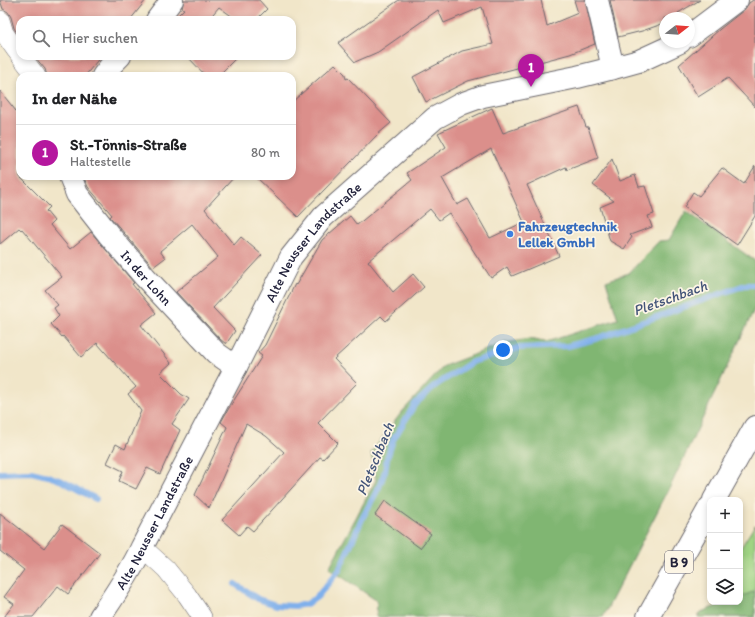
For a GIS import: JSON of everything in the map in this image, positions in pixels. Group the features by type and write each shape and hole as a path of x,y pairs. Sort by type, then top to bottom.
{"main road":[{"path":"160,16 172,0"},
{"path":"597,0 613,68"},
{"path":"695,32 737,0"},
{"name":"Alte Neusser Landstraße","path":"100,617 138,555 236,367 291,257 323,217 435,118 461,104 483,96 577,77 639,61 667,48"},
{"path":"106,72 116,60"},
{"name":"In der Lohn","path":"72,180 77,194 109,235 145,277 216,353 236,367"},
{"path":"716,497 755,427"},
{"name":"B 9","path":"648,617 707,512"}],"street":[{"path":"0,20 4,33 16,50"},
{"path":"24,60 33,72"},
{"path":"142,547 166,569 202,617"}],"green space":[{"path":"686,211 755,261 755,308 671,485 603,617 376,617 377,601 329,568 376,480 371,453 401,413 444,366 504,343 529,339 546,342 618,319 606,281 629,273 659,241 669,240"},
{"path":"755,525 755,617 719,617 736,605 743,605 743,544"},
{"path":"755,591 755,617 698,617 701,612 719,605 743,605 743,596"}],"building":[{"path":"0,0 146,0 133,16 16,16 16,31 11,17 8,12 3,9"},
{"path":"184,0 259,0 267,9 260,16 231,16 219,7 211,16 177,16 184,9 182,8"},
{"path":"399,0 541,0 547,26 578,13 574,0 585,0 595,44 570,54 468,81 426,102 413,77 462,51 493,44 482,7 444,23 438,10 378,52 355,62 338,43"},
{"path":"610,0 700,0 680,12 659,12 659,25 618,37"},
{"path":"753,0 755,0 755,107 728,78 698,97 679,65 744,10"},
{"path":"37,60 98,60 88,72 46,72"},
{"path":"191,60 234,60 222,72 202,72"},
{"path":"335,64 345,74 346,79 348,78 391,123 377,135 298,217 259,180 296,180 296,98"},
{"path":"0,91 16,111 16,180 23,180 50,207 46,211 54,221 50,225 70,249 91,232 134,283 132,284 156,313 141,325 171,363 160,373 181,394 189,399 172,424 180,430 160,474 147,468 136,489 119,481 123,471 107,463 116,444 125,449 141,411 128,394 136,387 97,343 81,357 51,324 59,316 54,308 58,305 45,290 62,277 22,229 21,230 19,228 0,244"},
{"path":"579,107 586,127 588,127 598,158 567,170 566,167 527,185 559,256 512,276 507,267 491,278 449,213 439,220 430,209 368,261 393,292 413,274 424,287 386,321 381,316 334,359 357,383 318,423 338,443 323,459 320,457 253,531 247,526 239,535 222,520 284,452 266,436 246,424 209,508 195,495 227,427 221,422 262,356 258,353 265,345 295,284 296,285 322,240 350,216 357,225 412,180 407,173 446,147 438,133 492,108 503,133","holes":["491,149 524,222 490,238 468,199 457,205 442,178"]},
{"path":"612,159 620,181 635,175 639,187 645,186 654,214 648,216 652,227 630,235 632,237 624,249 610,241 600,207 614,201 593,185"},
{"path":"755,166 755,216 737,245 684,207 693,192 699,196 722,168 744,184"},
{"path":"85,180 231,180 205,209 234,245 241,237 262,255 213,308 235,331 226,344 176,292 218,257 192,224 160,251 165,258 153,267 110,217 112,215 88,187"},
{"path":"385,501 431,534 420,548 375,515"},
{"path":"0,513 44,548 62,524 100,553 68,594 58,586 33,617 4,617 14,604 4,597 24,570 0,551"}],"waterway":[{"name":"Pletschbach","path":"235,584 258,599 276,605 295,606 307,604 317,597 339,570 363,517 379,487 393,440 415,404 436,385 472,362 518,348 568,346 595,339 745,285 755,285"},
{"name":"Pletschbach","path":"0,473 31,472 48,476 62,481 96,499"}],"place":[{"name":"St.-Tönnis-Straße","path":"531,87"},
{"name":"Fahrzeugtechnik Lellek GmbH","path":"510,234"}]}
